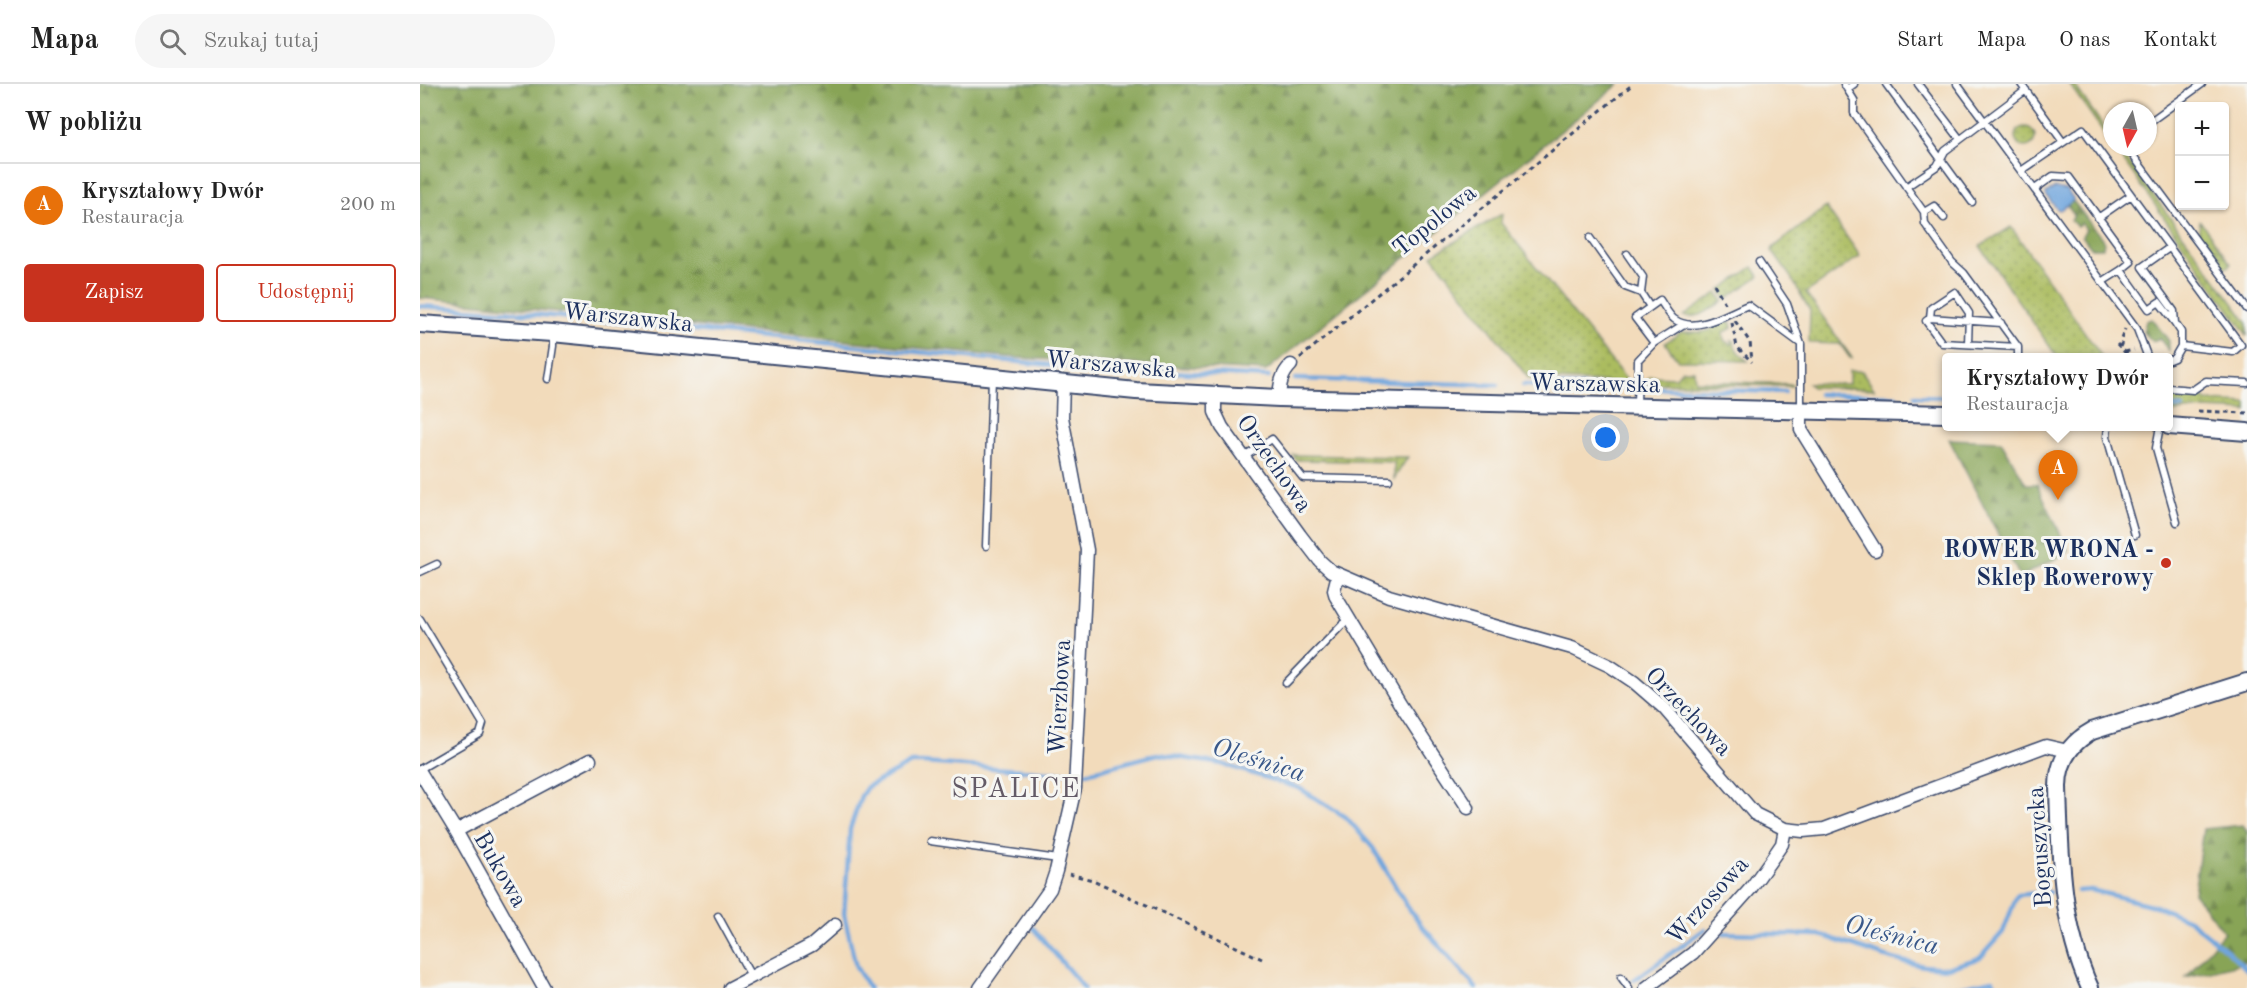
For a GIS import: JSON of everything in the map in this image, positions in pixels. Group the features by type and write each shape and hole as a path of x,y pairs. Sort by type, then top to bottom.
{"main road":[{"name":"Warszawska","path":"420,324 552,333 1062,384 1215,395 1637,408 1942,414"},
{"path":"2173,426 2247,432"},
{"name":"Boguszycka","path":"2090,988 2071,935 2062,881 2058,780 2061,764 2077,741 2092,731 2247,682"}],"street":[{"path":"1279,398 1280,381 1284,372 1291,365"},
{"name":"Wierzbowa","path":"980,988 1050,888 1058,865 1076,778 1087,550 1062,417 1062,384"},
{"name":"Orzechowa","path":"1215,395 1215,412 1218,418 1308,547 1324,566 1389,596 1572,648 1610,666 1664,708 1747,806 1765,821 1785,830 1814,831 1833,826 2046,746 2068,752"},
{"path":"1801,411 1801,430 1875,550"},
{"path":"1338,574 1334,592 1349,620 1400,704 1468,808"},
{"path":"456,831 590,760"},
{"name":"Bukowa","path":"420,770 544,988"},
{"name":"Wrzosowa","path":"1646,988 1694,952 1751,888 1782,844 1785,830"},
{"path":"730,988 812,945 834,925"}],"lane":[{"path":"1854,84 1845,87 1854,100 1854,113 1924,212 1925,224 2001,323 2018,347 2018,353"},
{"path":"1886,84 1972,202"},
{"path":"1918,84 1960,140"},
{"path":"1957,84 2137,330 2146,353"},
{"path":"2021,84 2063,142"},
{"path":"2157,116 2202,84"},
{"path":"1906,188 1937,166 1945,151 2026,90"},
{"path":"2022,171 2083,129 2241,345 2233,352 2181,346"},
{"path":"2133,156 2247,309"},
{"path":"2035,189 2053,176 2069,177 2131,262 2142,267 2174,311 2175,323"},
{"path":"2098,218 2131,195"},
{"path":"1924,212 1934,206 1944,218"},
{"path":"1590,238 1625,287 1641,293 1650,307"},
{"path":"2142,267 2169,248"},
{"path":"1627,254 1643,277 1641,293"},
{"path":"1759,262 1787,304 1801,344 1801,411"},
{"path":"2102,282 2131,262"},
{"path":"2121,270 2149,309 2159,302 2181,332 2181,346 2173,358"},
{"path":"1968,344 1969,313 1955,292 1931,308 1930,318 1926,321 1942,343 2018,347"},
{"path":"1654,343 1635,318 1660,300 1673,319 1684,324"},
{"path":"1637,408 1638,360 1654,343 1684,324 1706,322 1748,305 1801,344"},
{"path":"1930,318 2001,323"},
{"path":"548,379 553,346 552,333"},
{"path":"986,546 992,377"},
{"path":"2173,388 2193,390 2206,381 2247,383"},
{"path":"2108,431 2107,437 2135,535"},
{"path":"2159,431 2156,448 2177,522"},
{"path":"1244,457 1272,439 1302,478 1389,480"},
{"path":"420,572 436,564"},
{"path":"420,619 483,723 480,734 420,770"},
{"path":"1287,682 1349,620"},
{"path":"930,841 1058,865"},
{"path":"718,916 751,977"},
{"path":"1621,977 1629,988"}],"path":[{"name":"Topolowa","path":"1291,365 1633,84"},
{"path":"1729,313 1750,342 1752,362 1740,352 1733,325"},
{"path":"2117,345 2126,353"},
{"path":"1058,865 1262,958"}],"green space":[{"path":"420,84 1619,84 1266,371 1019,358 420,298"},
{"path":"2069,84 2074,84 2103,126 2103,131"},
{"path":"2025,127 2032,130 2035,137 2032,144 2025,147 2018,144 2015,137 2018,130"},
{"path":"2120,156 2125,156 2247,322 2247,335"},
{"path":"2073,201 2104,241 2103,248 2091,248 2082,236 2086,229 2081,223 2077,226 2071,221 2074,215 2067,205"},
{"path":"1826,207 1860,256 1806,293 1852,358 1840,344 1809,343 1810,311 1790,276 1772,251"},
{"path":"1502,214 1501,223 1629,383 1529,379 1432,255"},
{"path":"2200,221 2231,264 2228,267 2220,266 2221,258 2205,237 2198,236"},
{"path":"2011,227 2099,353 2054,353 1980,246"},
{"path":"1753,267 1759,276 1726,299 1720,290"},
{"path":"1717,293 1723,301 1700,315 1684,316"},
{"path":"2152,319 2169,341 2169,351 2159,338 2154,341 2143,332 2146,321"},
{"path":"1726,321 1731,323 1732,328 1723,333 1724,340 1731,345 1732,340 1734,341 1740,355 1748,361 1678,360 1665,343 1681,332 1703,332"},
{"path":"1682,370 1694,370 1695,381 1792,384 1792,386 1645,383 1650,376 1676,377"},
{"path":"1849,371 1862,371 1874,389 1812,387 1808,383 1849,384"},
{"path":"2197,395 2207,401 2247,403 2247,411 2204,409 2173,413 2173,398 2191,399"},
{"path":"1949,439 2001,441 2026,484 2037,484 2069,552 2020,577"},
{"path":"1293,455 1408,457 1394,479 1394,462 1296,460"},
{"path":"2243,825 2247,831 2247,962 2186,977 2224,932 2194,893 2203,829"}],"water":[{"path":"2055,188 2066,190 2073,198 2073,201 2060,210 2046,195"}],"waterway":[{"path":"420,306 511,312 1071,367 1269,377"},
{"path":"1295,379 1498,385"},
{"path":"1523,385 1626,387"},
{"path":"1647,388 1785,392"},
{"path":"1819,394 1896,396"},
{"path":"1915,396 1942,397"},
{"path":"2173,407 2183,408"},
{"name":"Oleśnica","path":"1086,773 1158,754 1222,764 1299,788 1346,817 1373,848 1407,906 1422,926 1476,988"},
{"name":"Oleśnica","path":"869,988 856,967 844,914 850,829 861,796 867,787 911,763 1064,773"},
{"name":"Oleśnica","path":"2078,891 2091,890 2159,907 2189,920 2229,952 2247,970"},
{"name":"Oleśnica","path":"1723,933 1821,935 1892,959 1947,968 1980,958 2003,932 2017,895 2050,892"},
{"name":"Oleśnica","path":"1033,928 1084,988"},
{"name":"Oleśnica","path":"1634,980 1705,929"},
{"name":"Oleśnica","path":"1955,988 1993,980 1997,988"},
{"name":"Oleśnica","path":"1910,988 1921,988"}],"place":[{"name":"Kryształowy Dwór","path":"2058,500"},
{"name":"ROWER WRONA - Sklep Rowerowy","path":"2166,563"}],"district":[{"name":"SPALICE","path":"1016,788"}]}
